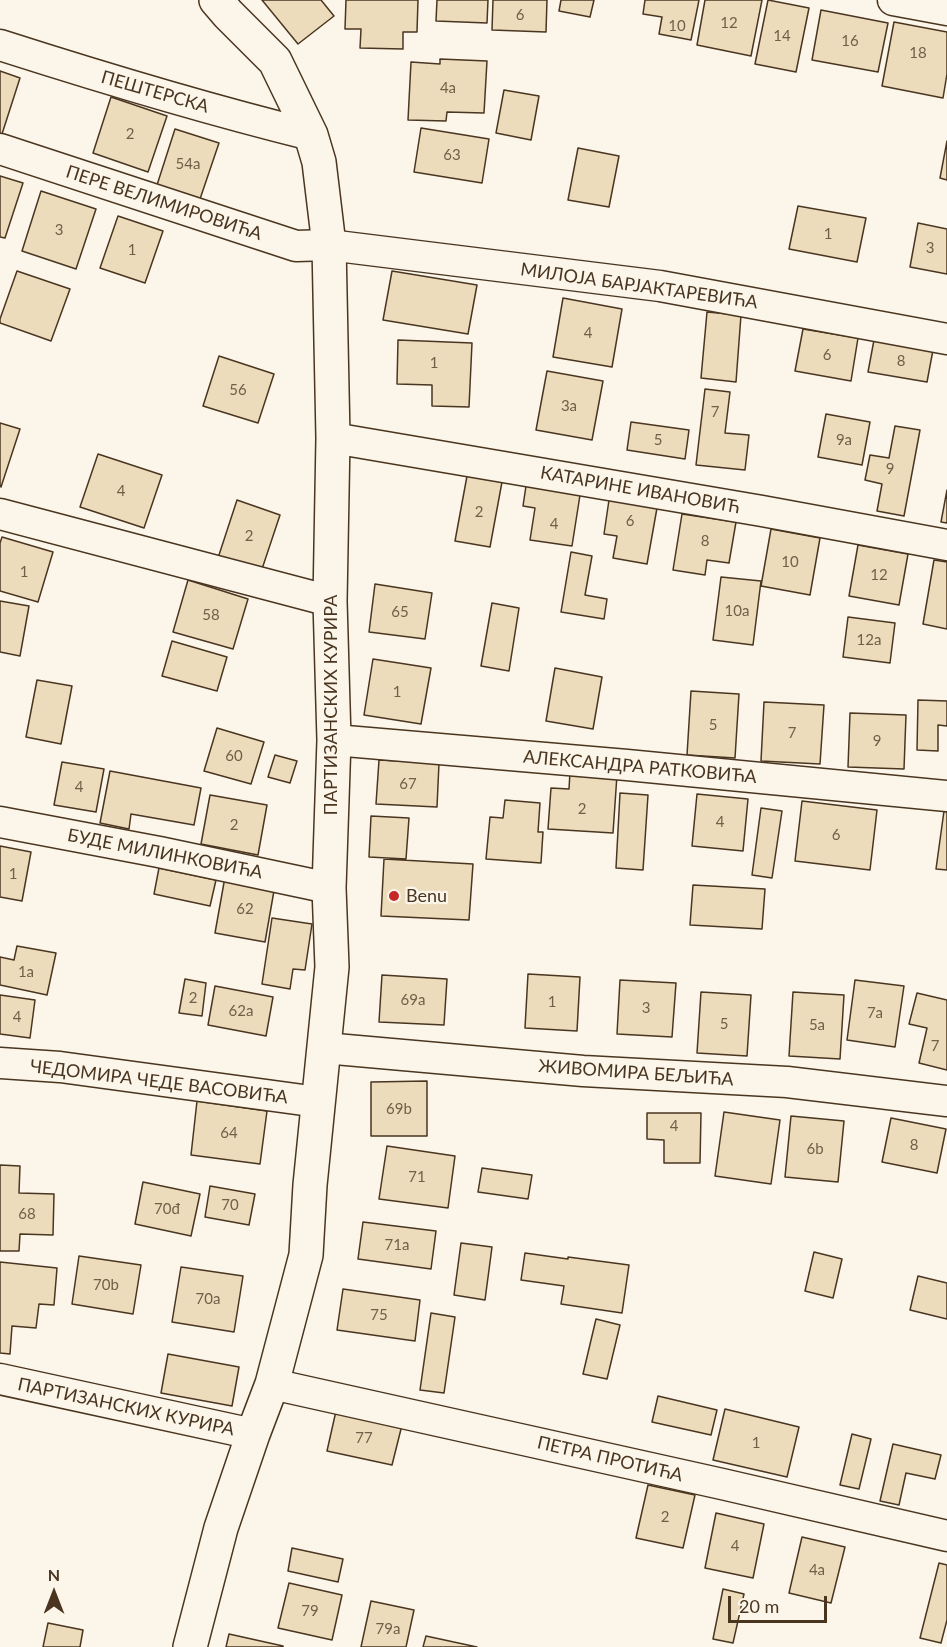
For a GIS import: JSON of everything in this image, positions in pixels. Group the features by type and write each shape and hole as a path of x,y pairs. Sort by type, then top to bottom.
{"street":[{"name":"ПАРТИЗАНСКИХ КУРИРА","path":"190,1647 221,1528 272,1384 306,1254 332,967 329,888 334,740 330,601 333,438 329,245 320,162 311,135 275,61 216,0"},
{"path":"893,0 947,10"},
{"name":"ПЕШТЕРСКА","path":"0,45 101,77 311,135"},
{"name":"ПЕРЕ ВЕЛИМИРОВИЋА","path":"0,149 296,246 329,245"},
{"name":"МИЛОЈА БАРЈАКТАРЕВИЋА","path":"329,245 660,286 947,339"},
{"name":"КАТАРИНЕ ИВАНОВИЋ","path":"333,438 947,545"},
{"path":"0,514 330,601"},
{"name":"АЛЕКСАНДРА РАТКОВИЋА","path":"334,740 947,796"},
{"name":"БУДЕ МИЛИНКОВИЋА","path":"0,822 159,852 329,888"},
{"name":"ЖИВОМИРА БЕЉИЋА","path":"324,1048 583,1071 787,1082 947,1101"},
{"name":"ЧЕДОМИРА ЧЕДЕ ВАСОВИЋА","path":"0,1063 60,1067 318,1102"},
{"name":"ПАРТИЗАНСКИХ КУРИРА","path":"0,1379 253,1434"},
{"name":"ПЕТРА ПРОТИЋА","path":"272,1384 699,1478 947,1536"}],"building":[{"path":"262,0 321,0 334,16 298,44"},
{"path":"346,0 418,0 417,32 403,32 403,49 360,48 361,29 345,29"},
{"path":"437,0 488,0 487,23 436,21"},
{"path":"493,0 547,0 546,32 492,30"},
{"path":"561,0 594,0 590,17 559,11"},
{"path":"645,0 699,0 691,40 659,34 662,17 643,14"},
{"path":"705,0 762,0 751,56 697,45"},
{"path":"768,0 809,8 796,72 755,64"},
{"path":"821,10 888,23 878,72 812,60"},
{"path":"894,22 947,32 947,74 943,98 882,86"},
{"path":"440,59 487,61 484,113 447,112 446,121 408,120 411,62 440,64"},
{"path":"0,71 20,78 2,134 0,134"},
{"path":"504,90 539,96 531,140 496,133"},
{"path":"111,97 167,116 148,172 93,153"},
{"path":"421,128 489,139 482,183 414,172"},
{"path":"175,129 219,143 200,199 157,185"},
{"path":"947,141 947,180 940,178"},
{"path":"578,148 619,156 609,207 568,200"},
{"path":"0,176 23,183 5,238 0,237"},
{"path":"41,191 96,209 76,269 22,251"},
{"path":"798,206 866,218 857,262 789,249"},
{"path":"118,216 163,231 145,283 100,268"},
{"path":"918,223 947,229 947,274 910,267"},
{"path":"17,271 70,289 51,341 0,323"},
{"path":"392,271 477,285 468,334 383,320"},
{"path":"563,298 622,309 612,367 553,357"},
{"path":"707,312 741,315 736,382 701,378"},
{"path":"803,329 858,338 851,381 795,371"},
{"path":"398,340 472,343 469,407 432,406 432,385 397,384"},
{"path":"874,340 933,350 927,382 868,372"},
{"path":"219,356 274,374 258,423 203,406"},
{"path":"547,371 603,381 592,440 536,430"},
{"path":"705,389 730,392 725,433 749,435 745,470 696,465"},
{"path":"826,414 870,422 862,465 818,457"},
{"path":"631,422 689,430 685,459 627,450"},
{"path":"0,423 20,429 1,487 0,486"},
{"path":"895,426 920,430 904,516 877,511 882,484 865,480 870,455 889,458"},
{"path":"98,454 162,475 144,528 80,507"},
{"path":"467,476 502,482 490,547 455,541"},
{"path":"526,486 580,495 572,546 530,540 535,508 523,506"},
{"path":"947,490 947,523 941,522"},
{"path":"237,500 280,515 261,572 218,558"},
{"path":"609,500 657,508 647,564 613,558 617,536 604,534"},
{"path":"682,514 736,522 729,563 707,560 705,575 673,570"},
{"path":"771,529 820,538 810,595 761,586"},
{"path":"2,537 53,552 38,602 0,591"},
{"path":"858,545 908,554 899,605 849,596"},
{"path":"571,552 592,556 585,595 607,599 604,619 561,612"},
{"path":"934,560 947,562 947,629 923,624"},
{"path":"721,577 761,581 753,645 713,640"},
{"path":"188,580 248,599 233,649 173,632"},
{"path":"375,584 432,593 425,639 369,632"},
{"path":"0,601 29,606 20,656 0,652"},
{"path":"492,603 519,608 509,671 481,666"},
{"path":"848,617 895,623 890,663 843,657"},
{"path":"172,641 227,657 217,691 162,676"},
{"path":"373,659 431,668 421,724 364,715"},
{"path":"555,668 602,677 593,729 546,721"},
{"path":"37,680 72,686 61,744 26,737"},
{"path":"691,691 739,694 735,758 687,755"},
{"path":"918,700 947,701 947,726 938,725 938,751 917,750"},
{"path":"764,702 824,705 820,764 761,761"},
{"path":"850,713 906,715 904,769 848,767"},
{"path":"217,728 264,742 251,784 204,771"},
{"path":"275,755 297,761 290,783 268,777"},
{"path":"379,760 439,763 437,807 376,804"},
{"path":"62,762 104,769 96,812 54,805"},
{"path":"110,771 201,788 194,825 131,814 129,829 100,823"},
{"path":"570,772 617,775 613,833 548,829 551,788 569,789"},
{"path":"620,793 648,795 643,870 616,868"},
{"path":"697,794 748,799 743,851 692,846"},
{"path":"210,795 267,805 258,855 201,844"},
{"path":"505,800 540,803 538,832 543,832 541,863 486,859 490,817 503,818"},
{"path":"802,801 877,810 870,870 795,861"},
{"path":"761,808 782,811 772,878 752,875"},
{"path":"944,811 947,812 947,870 936,869"},
{"path":"371,816 409,818 406,859 369,857"},
{"path":"0,846 31,852 22,901 0,897"},
{"path":"384,859 473,864 469,920 381,916"},
{"path":"159,868 216,880 210,906 154,894"},
{"path":"225,877 275,885 265,942 215,933"},
{"path":"693,885 765,889 762,929 690,925"},
{"path":"272,918 312,924 305,970 293,969 290,989 262,984"},
{"path":"17,946 56,953 47,995 0,985 0,957 14,960"},
{"path":"528,974 580,977 577,1031 525,1028"},
{"path":"382,975 447,979 444,1025 379,1022"},
{"path":"185,979 206,983 202,1016 179,1013"},
{"path":"620,980 676,983 672,1037 617,1034"},
{"path":"855,980 904,986 895,1047 847,1040"},
{"path":"215,986 273,997 266,1036 208,1025"},
{"path":"701,992 751,995 747,1056 697,1053"},
{"path":"793,992 844,995 840,1059 789,1056"},
{"path":"917,993 947,1000 947,1070 919,1063 927,1028 909,1024"},
{"path":"0,995 35,1000 30,1038 0,1034"},
{"path":"427,1081 427,1136 371,1136 371,1082"},
{"path":"197,1101 267,1111 260,1164 191,1155"},
{"path":"724,1112 780,1120 771,1184 715,1176"},
{"path":"647,1113 701,1113 700,1163 664,1163 664,1140 647,1139"},
{"path":"791,1116 844,1121 838,1182 785,1177"},
{"path":"891,1118 946,1129 937,1173 882,1162"},
{"path":"387,1146 455,1156 448,1208 379,1199"},
{"path":"0,1165 20,1166 19,1193 54,1194 53,1235 20,1234 19,1251 0,1251"},
{"path":"482,1168 532,1175 528,1199 478,1192"},
{"path":"143,1182 200,1194 191,1236 135,1224"},
{"path":"210,1186 255,1194 249,1225 205,1217"},
{"path":"363,1222 436,1231 431,1269 358,1259"},
{"path":"461,1243 492,1247 485,1300 454,1295"},
{"path":"814,1252 842,1259 833,1298 805,1291"},
{"path":"525,1253 629,1265 622,1313 561,1304 564,1286 521,1280"},
{"path":"79,1256 141,1265 133,1314 72,1304"},
{"path":"0,1262 57,1268 54,1305 39,1304 36,1328 12,1326 10,1354 0,1353"},
{"path":"181,1267 243,1276 234,1332 172,1322"},
{"path":"918,1276 947,1283 947,1319 910,1310"},
{"path":"343,1289 420,1300 415,1341 337,1330"},
{"path":"431,1313 455,1317 444,1393 420,1390"},
{"path":"596,1319 620,1325 607,1379 583,1374"},
{"path":"168,1354 239,1367 232,1406 161,1393"},
{"path":"658,1396 717,1410 711,1435 652,1422"},
{"path":"725,1409 799,1427 787,1477 713,1460"},
{"path":"336,1411 402,1425 392,1465 327,1451"},
{"path":"852,1434 871,1439 859,1489 840,1485"},
{"path":"893,1444 941,1455 935,1479 906,1473 899,1505 880,1501"},
{"path":"648,1485 695,1495 683,1548 636,1538"},
{"path":"716,1513 764,1524 753,1578 705,1568"},
{"path":"802,1537 845,1547 831,1603 789,1593"},
{"path":"292,1548 343,1559 338,1582 288,1571"},
{"path":"939,1563 947,1565 947,1620 941,1643 920,1638"},
{"path":"289,1583 342,1595 332,1640 278,1628"},
{"path":"723,1589 744,1594 733,1643 713,1639"},
{"path":"371,1601 414,1610 406,1647 361,1647"},
{"path":"48,1623 83,1630 80,1647 43,1647"},
{"path":"229,1634 283,1646 283,1647 226,1647"},
{"path":"426,1636 477,1647 423,1647"}],"place":[{"name":"Benu","path":"394,896"}]}
